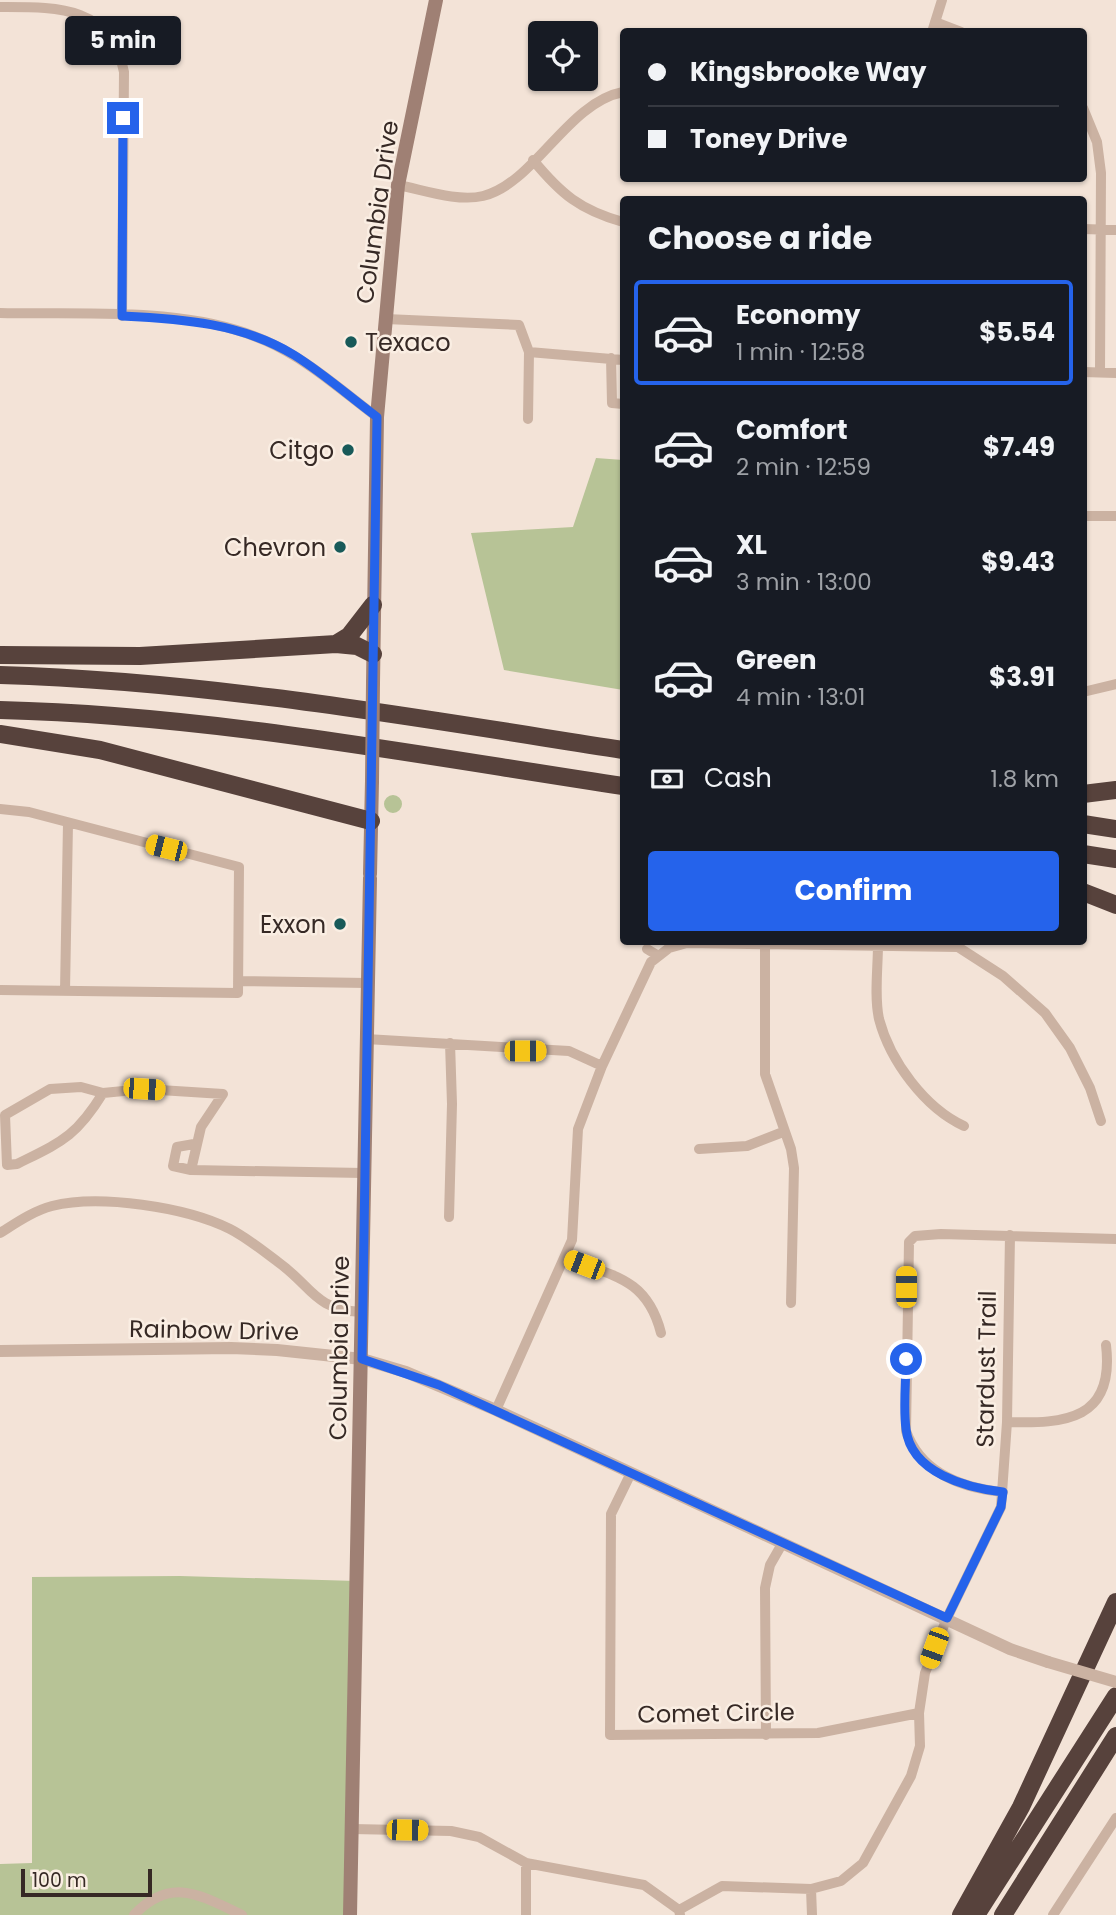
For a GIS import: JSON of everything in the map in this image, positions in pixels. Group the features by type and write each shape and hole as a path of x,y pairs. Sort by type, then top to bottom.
{"highway":[{"path":"335,644 349,636 373,605"},
{"path":"0,655 140,656 335,644 357,646 373,654"},
{"path":"0,675 138,682 212,691 620,751"},
{"path":"0,710 201,725 620,786"},
{"path":"0,734 100,750 372,821"},
{"path":"1087,794 1116,790"},
{"path":"1087,825 1116,829"},
{"path":"1087,855 1116,859"},
{"path":"1087,894 1116,905"},
{"path":"961,1915 1021,1807 1116,1600"},
{"path":"976,1915 1116,1696"},
{"path":"1003,1915 1116,1737"}],"main road":[{"name":"Columbia Drive","path":"350,1915 372,821 377,417 398,185 436,0"}],"street":[{"path":"934,27 943,0"},
{"path":"0,7 67,10 87,16 104,30 120,52 124,72 122,316"},
{"path":"398,185 466,198 484,196 503,187 589,107 610,94 620,92"},
{"path":"1087,118 1097,142 1101,230 1100,372"},
{"path":"533,160 560,192 596,215 620,221"},
{"path":"1087,229 1116,230"},
{"path":"0,313 122,316 205,322 236,329 295,356 377,417"},
{"path":"386,319 519,325 529,352 528,419"},
{"path":"529,352 620,359"},
{"path":"611,358 612,403 620,404"},
{"path":"1087,372 1116,373"},
{"path":"1087,516 1116,516"},
{"path":"1087,691 1116,684"},
{"path":"0,810 29,812 239,867 238,993 0,990"},
{"path":"65,990 68,823"},
{"path":"496,1410 572,1240 578,1129 602,1066 657,955 682,945"},
{"path":"765,945 765,1074 794,1168 791,1303"},
{"path":"878,945 877,1002 883,1032 920,1093 943,1116 964,1126"},
{"path":"905,945 958,947 1003,976 1045,1013 1070,1048 1090,1088 1101,1121"},
{"path":"647,949 657,955"},
{"path":"239,981 368,983"},
{"path":"366,1039 450,1043 525,1051 569,1051 602,1066"},
{"path":"449,1217 452,1104 450,1043"},
{"path":"103,1093 84,1124 67,1139 17,1164 7,1165 5,1115 50,1089 80,1087 103,1093 144,1089 223,1094 201,1127 194,1144 191,1170"},
{"path":"699,1149 747,1146 783,1132"},
{"path":"194,1144 177,1147 173,1167 191,1170 363,1173"},
{"path":"0,1233 50,1206 73,1202 164,1210 231,1229 281,1264 326,1306 361,1312"},
{"path":"1003,1492 976,1489 951,1479 924,1462 913,1450 906,1431 906,1263 909,1242 915,1236 1010,1235 1116,1239"},
{"name":"Stardust Trail","path":"679,1912 723,1886 811,1889 841,1881 863,1863 911,1776 920,1746 919,1713 925,1673 947,1618 1001,1507 1007,1422 1010,1235"},
{"path":"565,1258 635,1286 654,1308 661,1333"},
{"path":"1007,1422 1071,1419 1088,1409 1098,1397 1107,1375 1106,1345"},
{"name":"Rainbow Drive","path":"0,1352 231,1348 362,1359 407,1373 496,1410 1010,1649 1116,1682"},
{"name":"Comet Circle","path":"631,1473 611,1514 610,1735 818,1733 919,1713"},
{"path":"766,1735 765,1588 770,1565 782,1544"},
{"path":"1054,1915 1116,1818"},
{"path":"352,1829 451,1830 480,1837 526,1863 644,1885 679,1912"},
{"path":"526,1863 526,1915"},
{"path":"811,1889 813,1915"},
{"path":"134,1915 152,1898 174,1891 204,1897 242,1915"}],"green space":[{"path":"596,458 620,460 620,689 504,670 471,533 573,527"},
{"path":"393,795 399,798 402,804 399,810 393,813 387,810 384,804 387,798"},
{"path":"180,1576 356,1581 350,1915 0,1915 0,1864 32,1863 32,1577"}],"place":[{"name":"Texaco","path":"351,342"},
{"name":"Citgo","path":"348,450"},
{"name":"Chevron","path":"340,547"},
{"name":"Exxon","path":"340,924"}],"route":[{"path":"123,118 122,316 178,318 236,329 295,356 377,417 362,1359 439,1385 496,1410 947,1618 1001,1507 1003,1492 976,1489 951,1479 924,1462 913,1450 906,1431 906,1359"}]}
